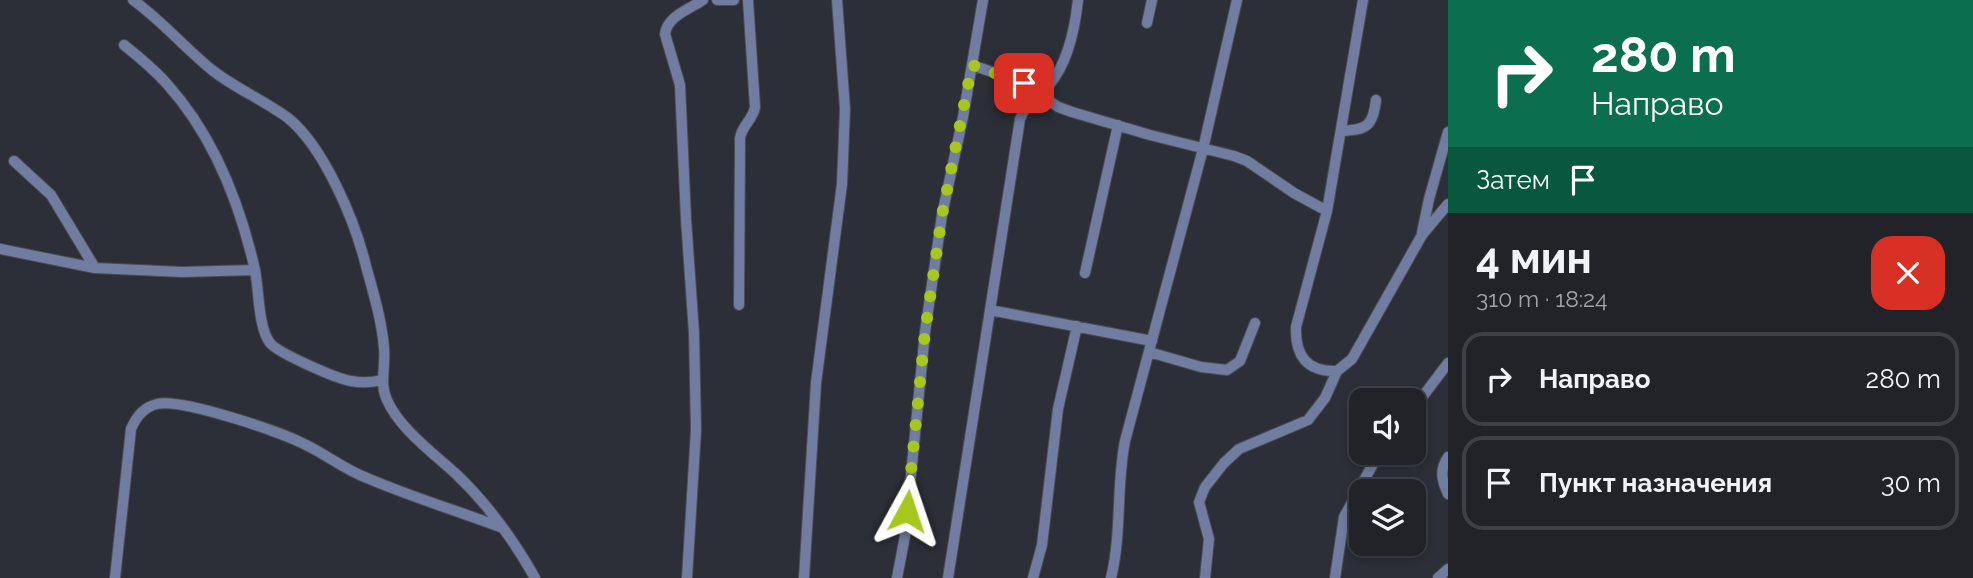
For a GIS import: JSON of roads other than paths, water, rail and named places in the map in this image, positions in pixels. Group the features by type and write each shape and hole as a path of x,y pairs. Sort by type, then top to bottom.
{"street":[{"path":"133,0 150,12 212,69 287,118 317,149 360,244 384,345 382,380 388,403 420,443 456,474 493,512 535,578"},
{"path":"687,578 696,430 694,333 680,85 665,34 671,20 703,0"},
{"path":"717,0 734,0"},
{"path":"739,305 740,138 755,107 748,0"},
{"path":"804,578 816,383 842,184 845,109 837,0"},
{"path":"897,578 905,536 925,332 942,215 983,0"},
{"path":"948,578 1020,119 1027,105 1055,76 1064,60 1078,0"},
{"path":"1147,23 1152,0"},
{"path":"1111,578 1118,529 1121,464 1203,149 1237,0"},
{"path":"1337,371 1317,370 1310,366 1299,351 1296,327 1327,211 1363,0"},
{"path":"124,45 167,84 201,129 234,200 255,270 268,341 274,347 348,381 365,383 382,380"},
{"path":"972,65 1008,76 1040,93 1058,107 1247,161 1294,193 1327,211"},
{"path":"1341,131 1360,129 1369,124 1376,100"},
{"path":"1085,273 1118,125"},
{"path":"1422,235 1448,132"},
{"path":"15,162 51,195 94,268"},
{"path":"1205,578 1209,539 1199,502 1205,487 1239,449 1308,420 1325,398 1337,371 1359,350 1422,235 1448,204"},
{"path":"0,249 94,268 182,272 255,270"},
{"path":"990,310 1077,326 1151,346 1201,367 1227,370 1240,361 1255,323"},
{"path":"1033,578 1042,545 1058,409 1077,326"},
{"path":"1426,392 1448,363"},
{"path":"114,578 124,510 125,461 131,429 147,408 165,403 242,420 273,431 305,444 363,477 503,527"},
{"path":"1448,457 1442,475 1448,494"},
{"path":"1335,578 1344,517 1373,465"},
{"path":"1438,578 1448,569"}]}
